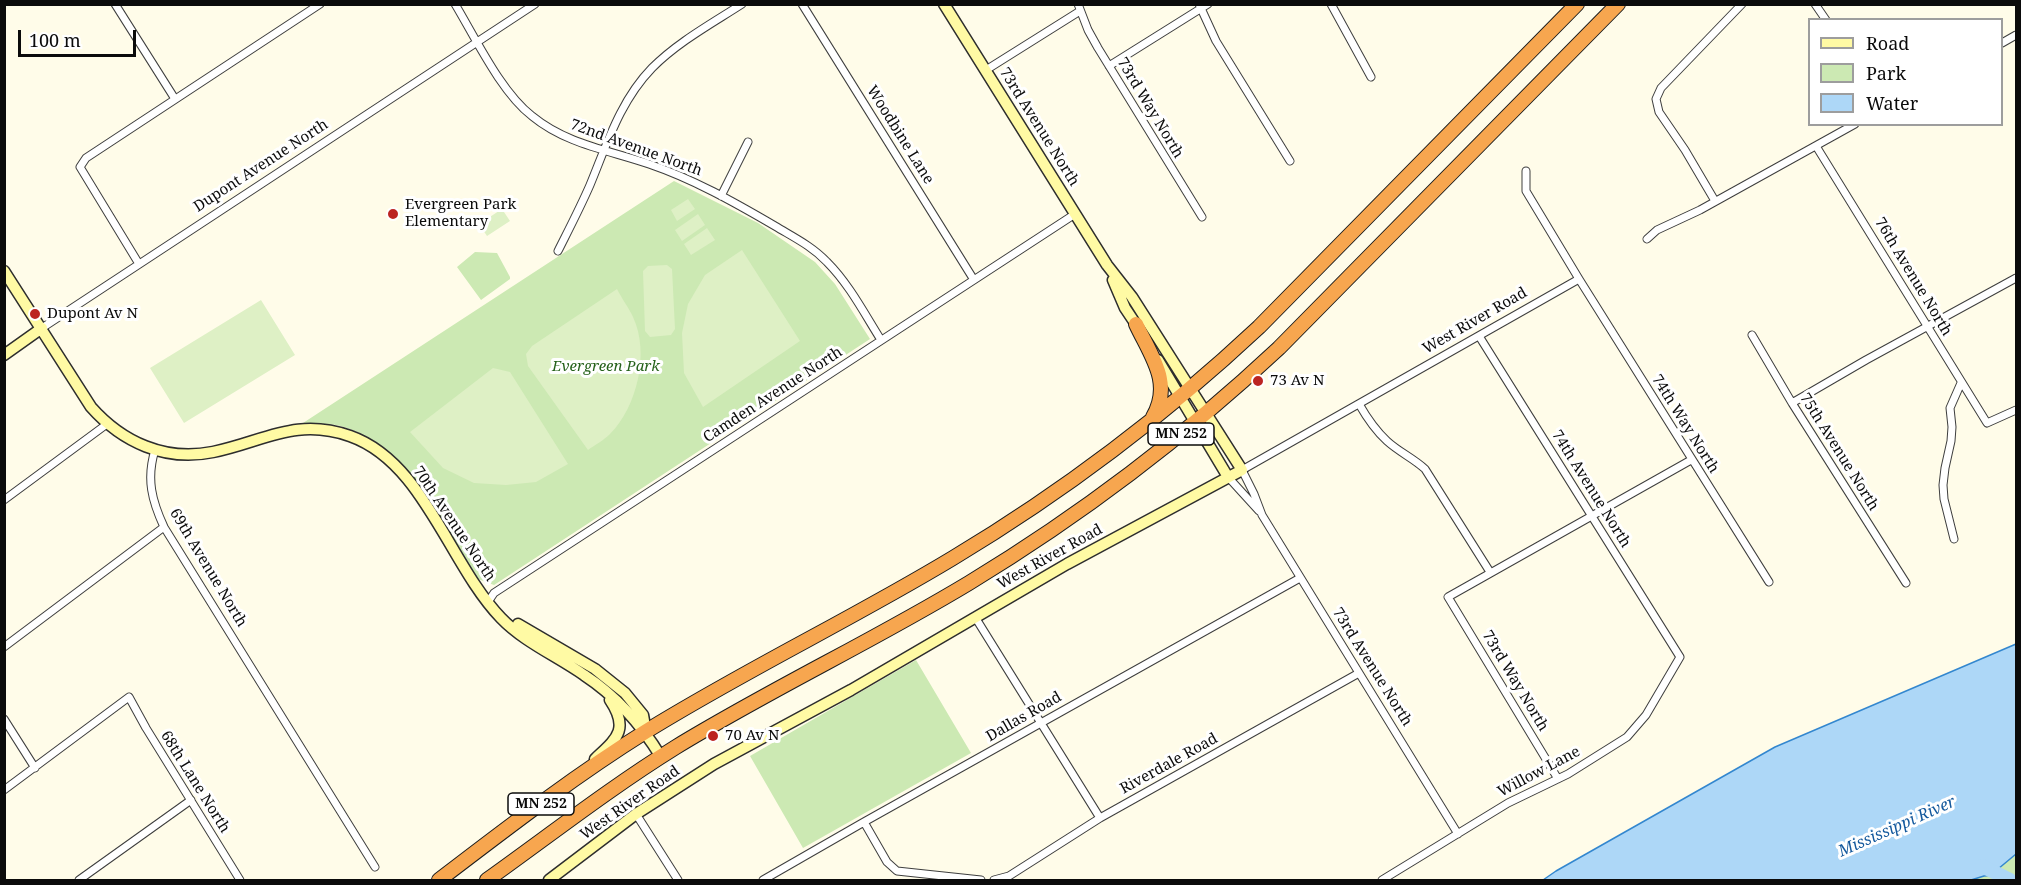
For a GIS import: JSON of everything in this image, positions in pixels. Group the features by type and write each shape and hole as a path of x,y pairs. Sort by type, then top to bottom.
{"highway":[{"name":"MN 252","path":"439,880 573,781 646,732 954,558 1026,513 1104,458 1186,392 1258,327 1577,4"},
{"name":"MN 252","path":"487,880 590,804 661,757 714,725 935,603 1044,536 1115,486 1207,413 1279,348 1618,4"},
{"path":"1136,324 1155,363 1162,386 1161,401 1149,422"}],"street":[{"path":"115,4 175,99"},
{"path":"139,264 80,167 86,158 320,4"},
{"name":"72nd Avenue North","path":"455,4 503,83 530,115 564,137 679,175 810,246 839,274 882,340"},
{"name":"Dupont Avenue North","path":"4,355 536,4"},
{"path":"558,251 578,212 621,109 651,69 669,52 742,4"},
{"name":"Woodbine Lane","path":"802,4 974,280"},
{"name":"73rd Avenue North","path":"945,4 1107,266 1132,297 1186,392 1196,422 1228,477 1262,515"},
{"path":"1109,66 1208,4"},
{"path":"1331,4 1371,76"},
{"path":"1715,201 1659,112 1656,99 1661,88 1742,4"},
{"path":"1815,4 1825,18"},
{"path":"1200,7 1216,41 1290,161"},
{"path":"986,70 1079,8"},
{"name":"73rd Way North","path":"1079,8 1088,30 1109,66 1202,217"},
{"path":"1647,239 1658,230 1851,126"},
{"path":"721,196 748,142"},
{"name":"76th Avenue North","path":"1816,146 1961,383 1988,423 2016,410"},
{"name":"74th Way North","path":"1526,171 1526,191 1691,460 1769,582"},
{"name":"Camden Avenue North","path":"488,602 494,593 1075,214"},
{"name":"73rd Avenue North","path":"1107,266 1120,298 1136,324 1186,392 1207,413 1242,470 1262,515 1458,834"},
{"path":"4,271 91,407 107,424 134,442 155,450"},
{"path":"1792,403 2016,278"},
{"name":"West River Road","path":"549,880 636,814 714,764 851,690 1067,564 1242,470 1579,279"},
{"name":"75th Avenue North","path":"1752,335 1792,403 1906,583"},
{"name":"74th Avenue North","path":"1479,336 1680,657"},
{"path":"1954,539 1944,499 1943,485 1944,468 1951,441 1950,408 1961,383"},
{"path":"1359,404 1377,431 1389,443 1425,469 1490,572 1691,460"},
{"path":"4,500 107,424"},
{"name":"70th Avenue North","path":"155,450 174,454 212,452 294,429 332,432 364,442 395,463 412,484 471,579 502,619 611,695 646,732 661,757"},
{"name":"69th Avenue North","path":"155,450 151,462 150,486 152,500 164,528 375,867"},
{"path":"4,647 164,528"},
{"name":"73rd Way North","path":"1490,572 1448,597 1558,779"},
{"name":"Dallas Road","path":"763,880 1300,578"},
{"name":"70th Avenue North","path":"488,602 522,627 595,669 625,693 643,714 646,732"},
{"path":"975,617 1100,819"},
{"name":"Willow Lane","path":"1382,880 1519,797 1558,779 1614,746 1638,727 1680,657"},
{"name":"Riverdale Road","path":"994,880 1009,876 1100,819 1359,674"},
{"path":"573,781 616,740 619,733 615,709 584,675"},
{"name":"68th Lane North","path":"35,768 129,697 240,880"},
{"path":"4,719 35,768 4,790"},
{"path":"79,880 191,800"},
{"path":"636,814 678,880"},
{"path":"864,822 887,862 897,871 981,880"}],"green space":[{"name":"Evergreen Park","path":"674,181 758,223 815,262 835,284 870,339 494,585 478,579 423,490 388,452 368,437 344,427 303,423"},
{"path":"688,199 695,209 677,221 671,210"},
{"path":"502,209 510,221 487,236 479,224"},
{"path":"698,214 705,225 682,241 675,230"},
{"path":"707,228 715,240 691,255 684,244"},
{"path":"742,250 800,341 703,407 684,373 682,333 688,304 705,275"},
{"path":"475,252 497,253 510,277 481,300 457,267"},
{"path":"667,265 672,269 675,329 671,335 650,337 645,331 643,271 648,266"},
{"path":"617,289 638,331 640,363 638,379 634,395 619,423 608,436 588,450 528,366 526,354 532,346"},
{"path":"261,300 295,355 184,423 150,368"},
{"path":"493,368 510,372 568,464 536,482 506,485 474,483 443,468 410,432"},
{"path":"916,660 971,753 803,848 750,756"},
{"path":"2016,854 2016,880 1971,880 1996,875 1998,869"}],"water":[{"name":"Mississippi River","path":"2016,644 2016,854 1998,869 1996,875 1971,880 1543,880 1775,747"}],"waterway":[{"path":"1982,866 2010,880"}],"place":[{"name":"Evergreen Park Elementary","path":"393,214"},
{"name":"Dupont Av N","path":"35,314"},
{"name":"73 Av N","path":"1258,381"},
{"name":"70 Av N","path":"713,736"}]}
